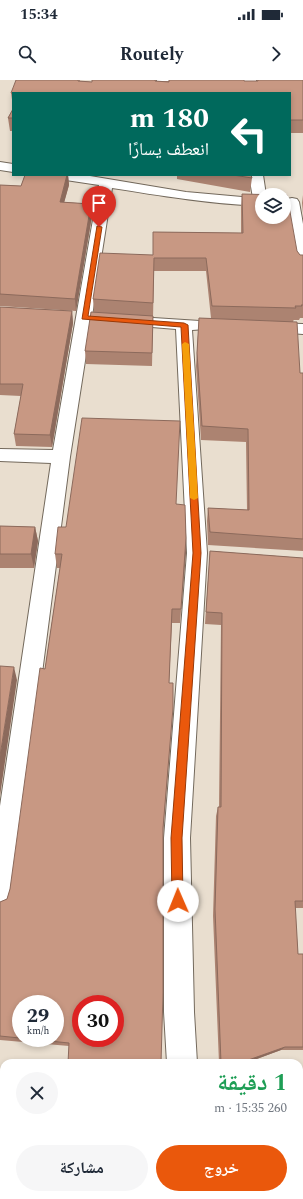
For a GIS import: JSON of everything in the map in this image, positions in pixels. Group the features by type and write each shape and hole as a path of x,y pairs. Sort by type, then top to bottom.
{"street":[{"path":"162,92 163,80"},
{"path":"250,80 250,92"},
{"path":"0,166 12,168"},
{"path":"76,176 152,190 234,201 255,202"},
{"path":"152,190 153,176"},
{"path":"256,176 258,188"},
{"path":"0,897 61,457 91,318 106,182"},
{"path":"293,201 303,264"},
{"path":"91,318 212,326"},
{"path":"182,1059 179,1012 177,838 205,554 184,325"},
{"path":"250,327 303,329"},
{"path":"0,455 61,457"}],"building":[{"path":"16,80 78,80 92,82 92,80 155,80 169,82 169,80 303,80 303,120 291,120 291,92 11,93"},
{"path":"12,111 12,118 8,118"},
{"path":"25,176 67,176 60,202 91,204 75,299 0,294 0,185 21,186"},
{"path":"239,176 251,176 252,178"},
{"path":"242,194 255,194 255,224 291,224 291,217 297,251 300,255 303,255 302,306 295,306 296,308 212,306 206,258 154,258 153,303 93,299 100,253 153,255 153,232 243,233"},
{"path":"0,307 72,311 50,435 14,434 23,384 0,384"},
{"path":"91,312 153,316 152,353 85,351"},
{"path":"199,318 297,322 300,373 303,373 303,539 210,532 208,508 249,510 248,429 202,426 197,353"},
{"path":"82,418 180,421 176,504 185,505 186,538 181,609 172,609 169,683 173,683 173,708 163,828 163,993 161,1059 68,1059 69,1043 64,1042 64,995 12,995 12,1037 0,1036 0,902 7,899 10,889 40,668 45,669 62,554 55,554 58,527 66,527"},
{"path":"0,526 35,527 31,554 0,554"},
{"path":"210,551 303,558 303,901 295,901 298,954 303,954 303,1047 285,1047 251,1059 221,1059 215,909 218,807 221,807 222,613 206,612"},
{"path":"0,666 14,667 0,756"}],"slow traffic":[{"path":"185,344 194,498"}],"route":[{"path":"99,227 85,318 184,325 197,553 177,838 178,901"}]}
